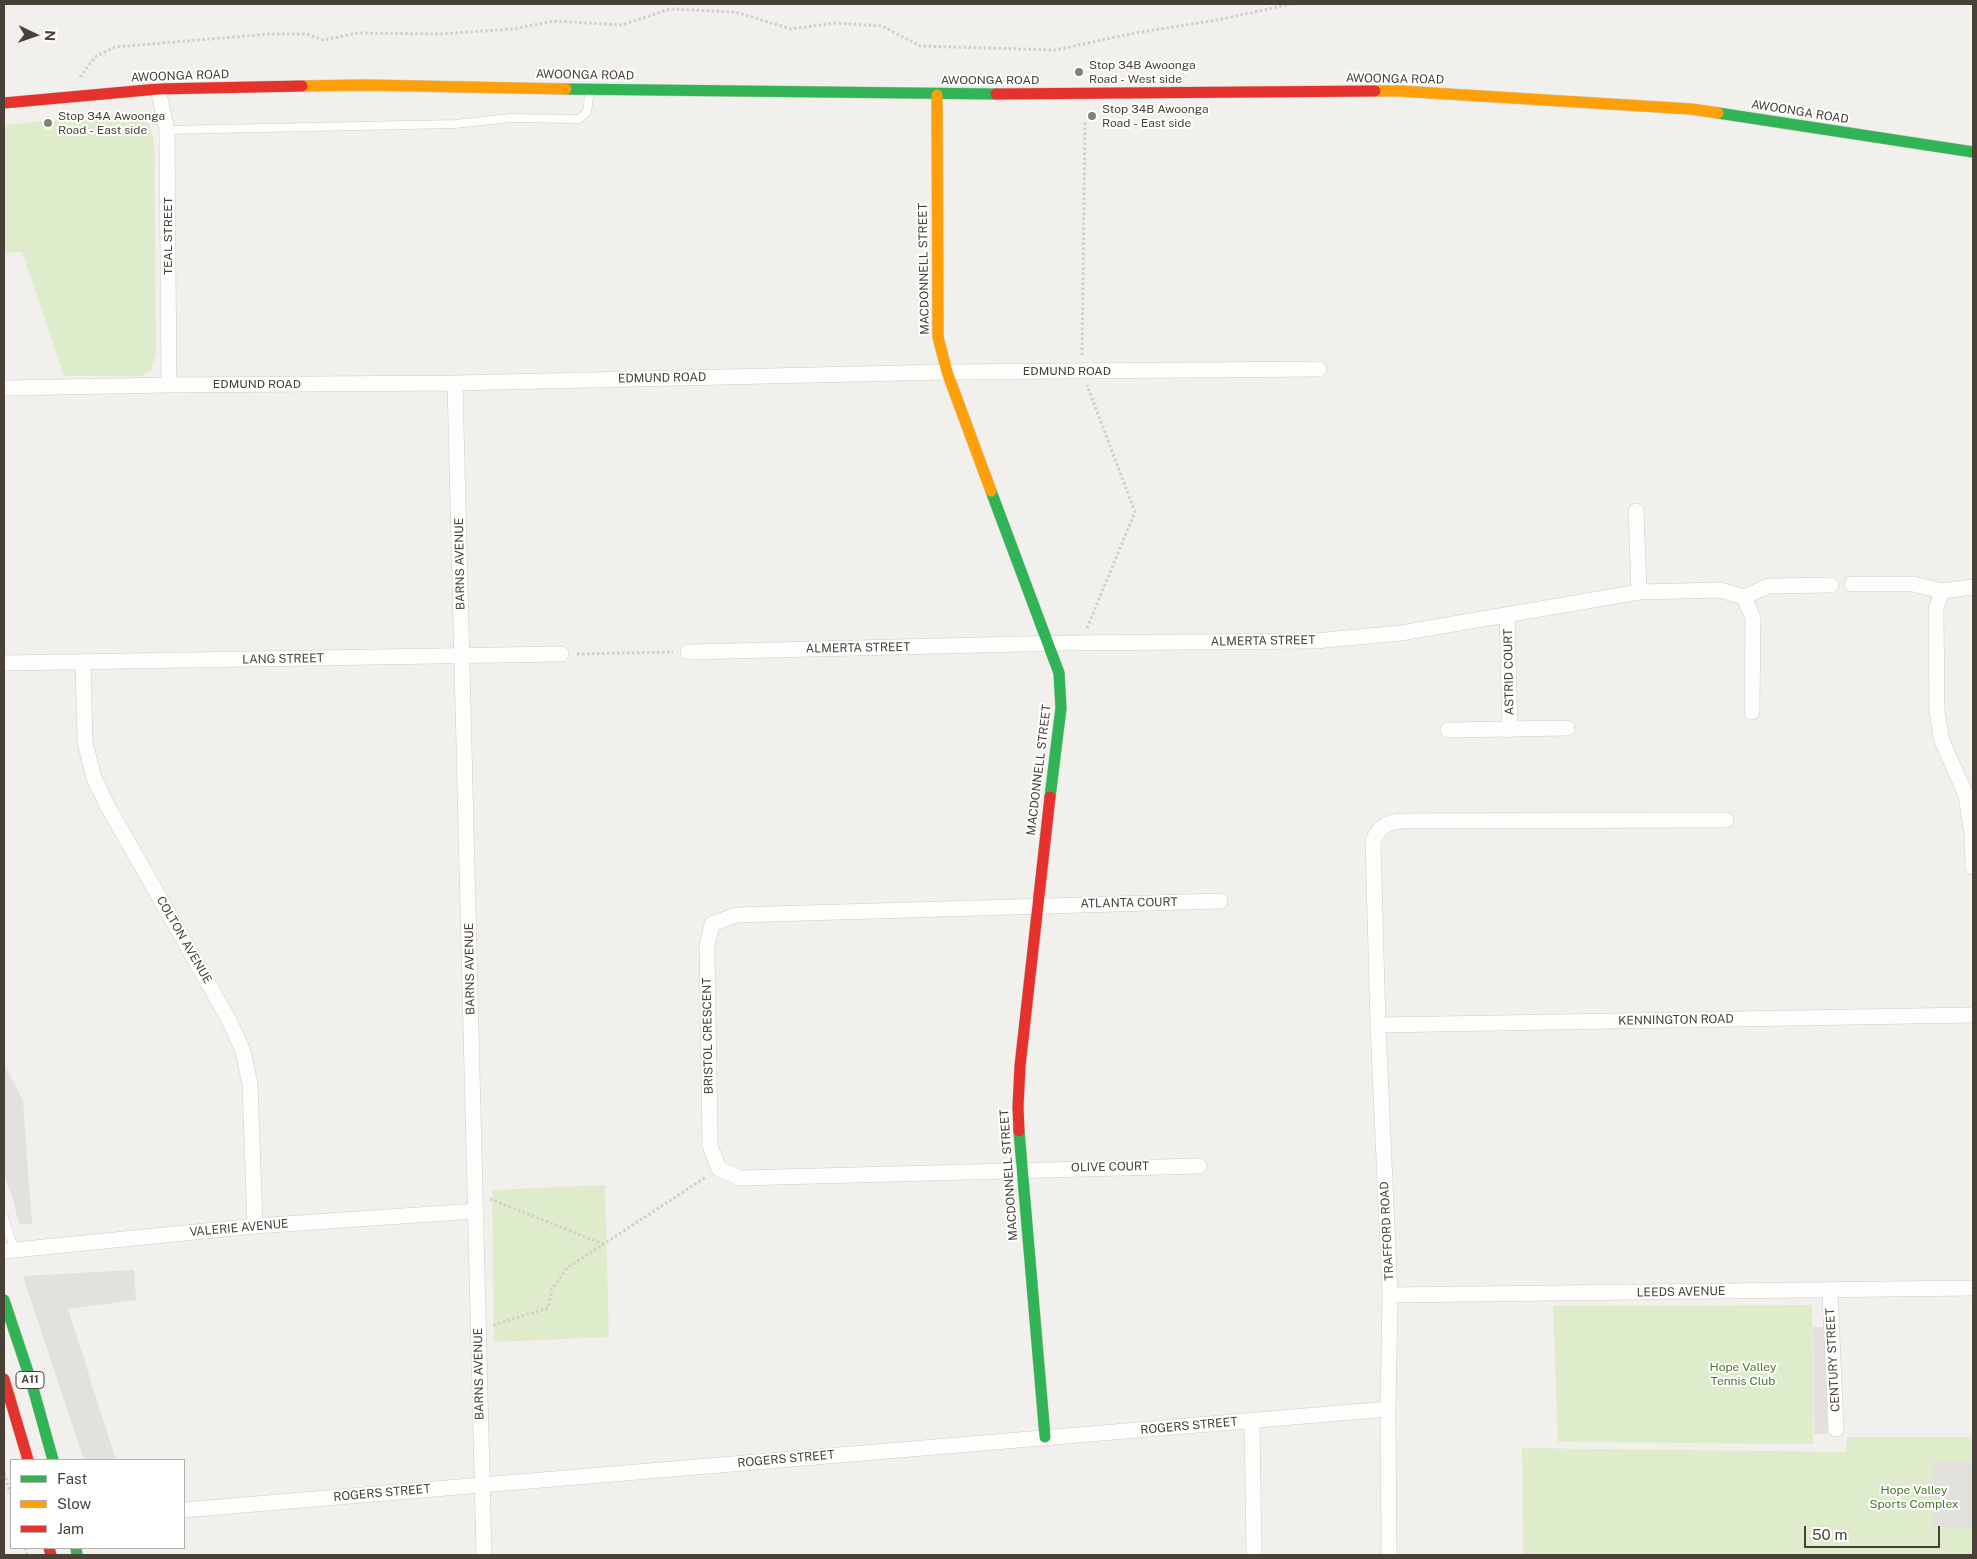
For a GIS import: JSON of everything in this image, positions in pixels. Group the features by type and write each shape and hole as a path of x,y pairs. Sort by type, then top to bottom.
{"main road":[{"name":"AWOONGA ROAD","path":"4,103 158,89 365,85 937,94 1399,91 1691,109 1973,152"},
{"name":"MACDONNELL STREET","path":"937,94 938,338 947,372 1059,673 1061,708 1037,905 1019,1074 1018,1107 1021,1169 1045,1437"},
{"name":"A11","path":"4,1300 31,1381 53,1459"},
{"name":"A11","path":"4,1379 13,1419 28,1459"}],"street":[{"name":"TEAL STREET","path":"158,89 167,130 168,385"},
{"name":"EDMUND ROAD","path":"4,388 455,383 947,372 1320,369"},
{"name":"BARNS AVENUE","path":"455,383 484,1555"},
{"path":"1636,511 1639,592"},
{"path":"1852,584 1914,584 1942,591 1973,587"},
{"path":"1752,712 1753,618 1744,597 1768,586 1831,585"},
{"name":"ALMERTA STREET","path":"688,652 1080,643 1315,641 1401,634 1639,592 1720,590 1744,597"},
{"path":"1942,591 1936,609 1937,712 1942,741 1966,796 1972,834 1973,867"},
{"name":"ASTRID COURT","path":"1507,615 1510,730"},
{"name":"LANG STREET","path":"4,663 561,654"},
{"name":"COLTON AVENUE","path":"83,662 85,742 94,778 229,1020 244,1051 250,1084 255,1226"},
{"name":"ASTRID COURT","path":"1448,730 1567,728"},
{"name":"TRAFFORD ROAD","path":"1389,1555 1388,1409 1390,1295 1378,1025 1373,841 1378,831 1389,823 1726,820"},
{"name":"ATLANTA COURT","path":"1037,905 1220,901"},
{"name":"BRISTOL CRESCENT","path":"719,1169 710,1146 707,945 712,924 736,915 1037,905"},
{"name":"KENNINGTON ROAD","path":"1378,1025 1973,1015"},
{"name":"OLIVE COURT","path":"1021,1169 1199,1166"},
{"path":"719,1169 740,1178 1021,1169"},
{"name":"VALERIE AVENUE","path":"9,1250 255,1226 476,1211"},
{"name":"LEEDS AVENUE","path":"1390,1295 1973,1288"},
{"name":"CENTURY STREET","path":"1830,1290 1836,1429"},
{"name":"ROGERS STREET","path":"185,1510 1388,1409"},
{"path":"1252,1421 1254,1555"}],"lane":[{"path":"167,130 455,124 510,118 579,119 587,112 590,89"},
{"path":"4,1217 9,1250"}],"path":[{"path":"66,98 94,57 115,47 269,34 307,34 323,40 358,32 440,34 513,30 554,21 622,25 670,9 735,12 791,29 835,23 882,26 920,46 1054,50 1292,4"},
{"path":"1080,643 1135,512 1082,371 1085,121"},
{"path":"561,654 688,652"},
{"path":"478,1329 548,1308 552,1289 568,1268 719,1169"},
{"path":"475,1192 603,1244"},
{"path":"4,1473 10,1492"}],"green space":[{"path":"133,113 148,123 154,140 156,354 151,371 141,376 64,376 22,252 4,253 4,125"},
{"path":"605,1185 609,1337 494,1342 492,1190"},
{"name":"Hope Valley Tennis Club","path":"1812,1305 1813,1444 1558,1442 1553,1306"},
{"name":"Hope Valley Sports Complex","path":"1847,1437 1973,1437 1973,1555 1523,1555 1522,1448 1845,1452"}],"shaded area":[{"path":"4,1064 23,1101 32,1224 19,1224 12,1196 4,1175"},
{"path":"134,1270 136,1300 68,1309 116,1459 84,1459 23,1276"},
{"path":"1813,1327 1826,1327 1828,1434 1814,1434"},
{"path":"1934,1461 1973,1461 1973,1528 1934,1529"}],"traffic: fast":[{"path":"566,89 996,94"},
{"path":"1718,113 1973,152"},
{"path":"991,491 1059,673 1061,708 1050,797"},
{"path":"1019,1131 1045,1437"},
{"path":"4,1300 31,1381 53,1459"},
{"path":"76,1549 77,1555"}],"traffic: slow":[{"path":"302,86 365,85 566,89"},
{"path":"1375,91 1691,109 1718,113"},
{"path":"937,95 938,337 947,372 991,491"}],"traffic: jam":[{"path":"4,103 158,89 302,86"},
{"path":"996,94 1375,91"},
{"path":"1019,1131 1020,1066 1050,797"},
{"path":"4,1379 28,1459"},
{"path":"49,1549 51,1555"}],"place":[{"name":"Stop 34B Awoonga Road - West side","path":"1079,72"},
{"name":"Stop 34B Awoonga Road - East side","path":"1092,116"},
{"name":"Stop 34A Awoonga Road - East side","path":"48,123"}]}
